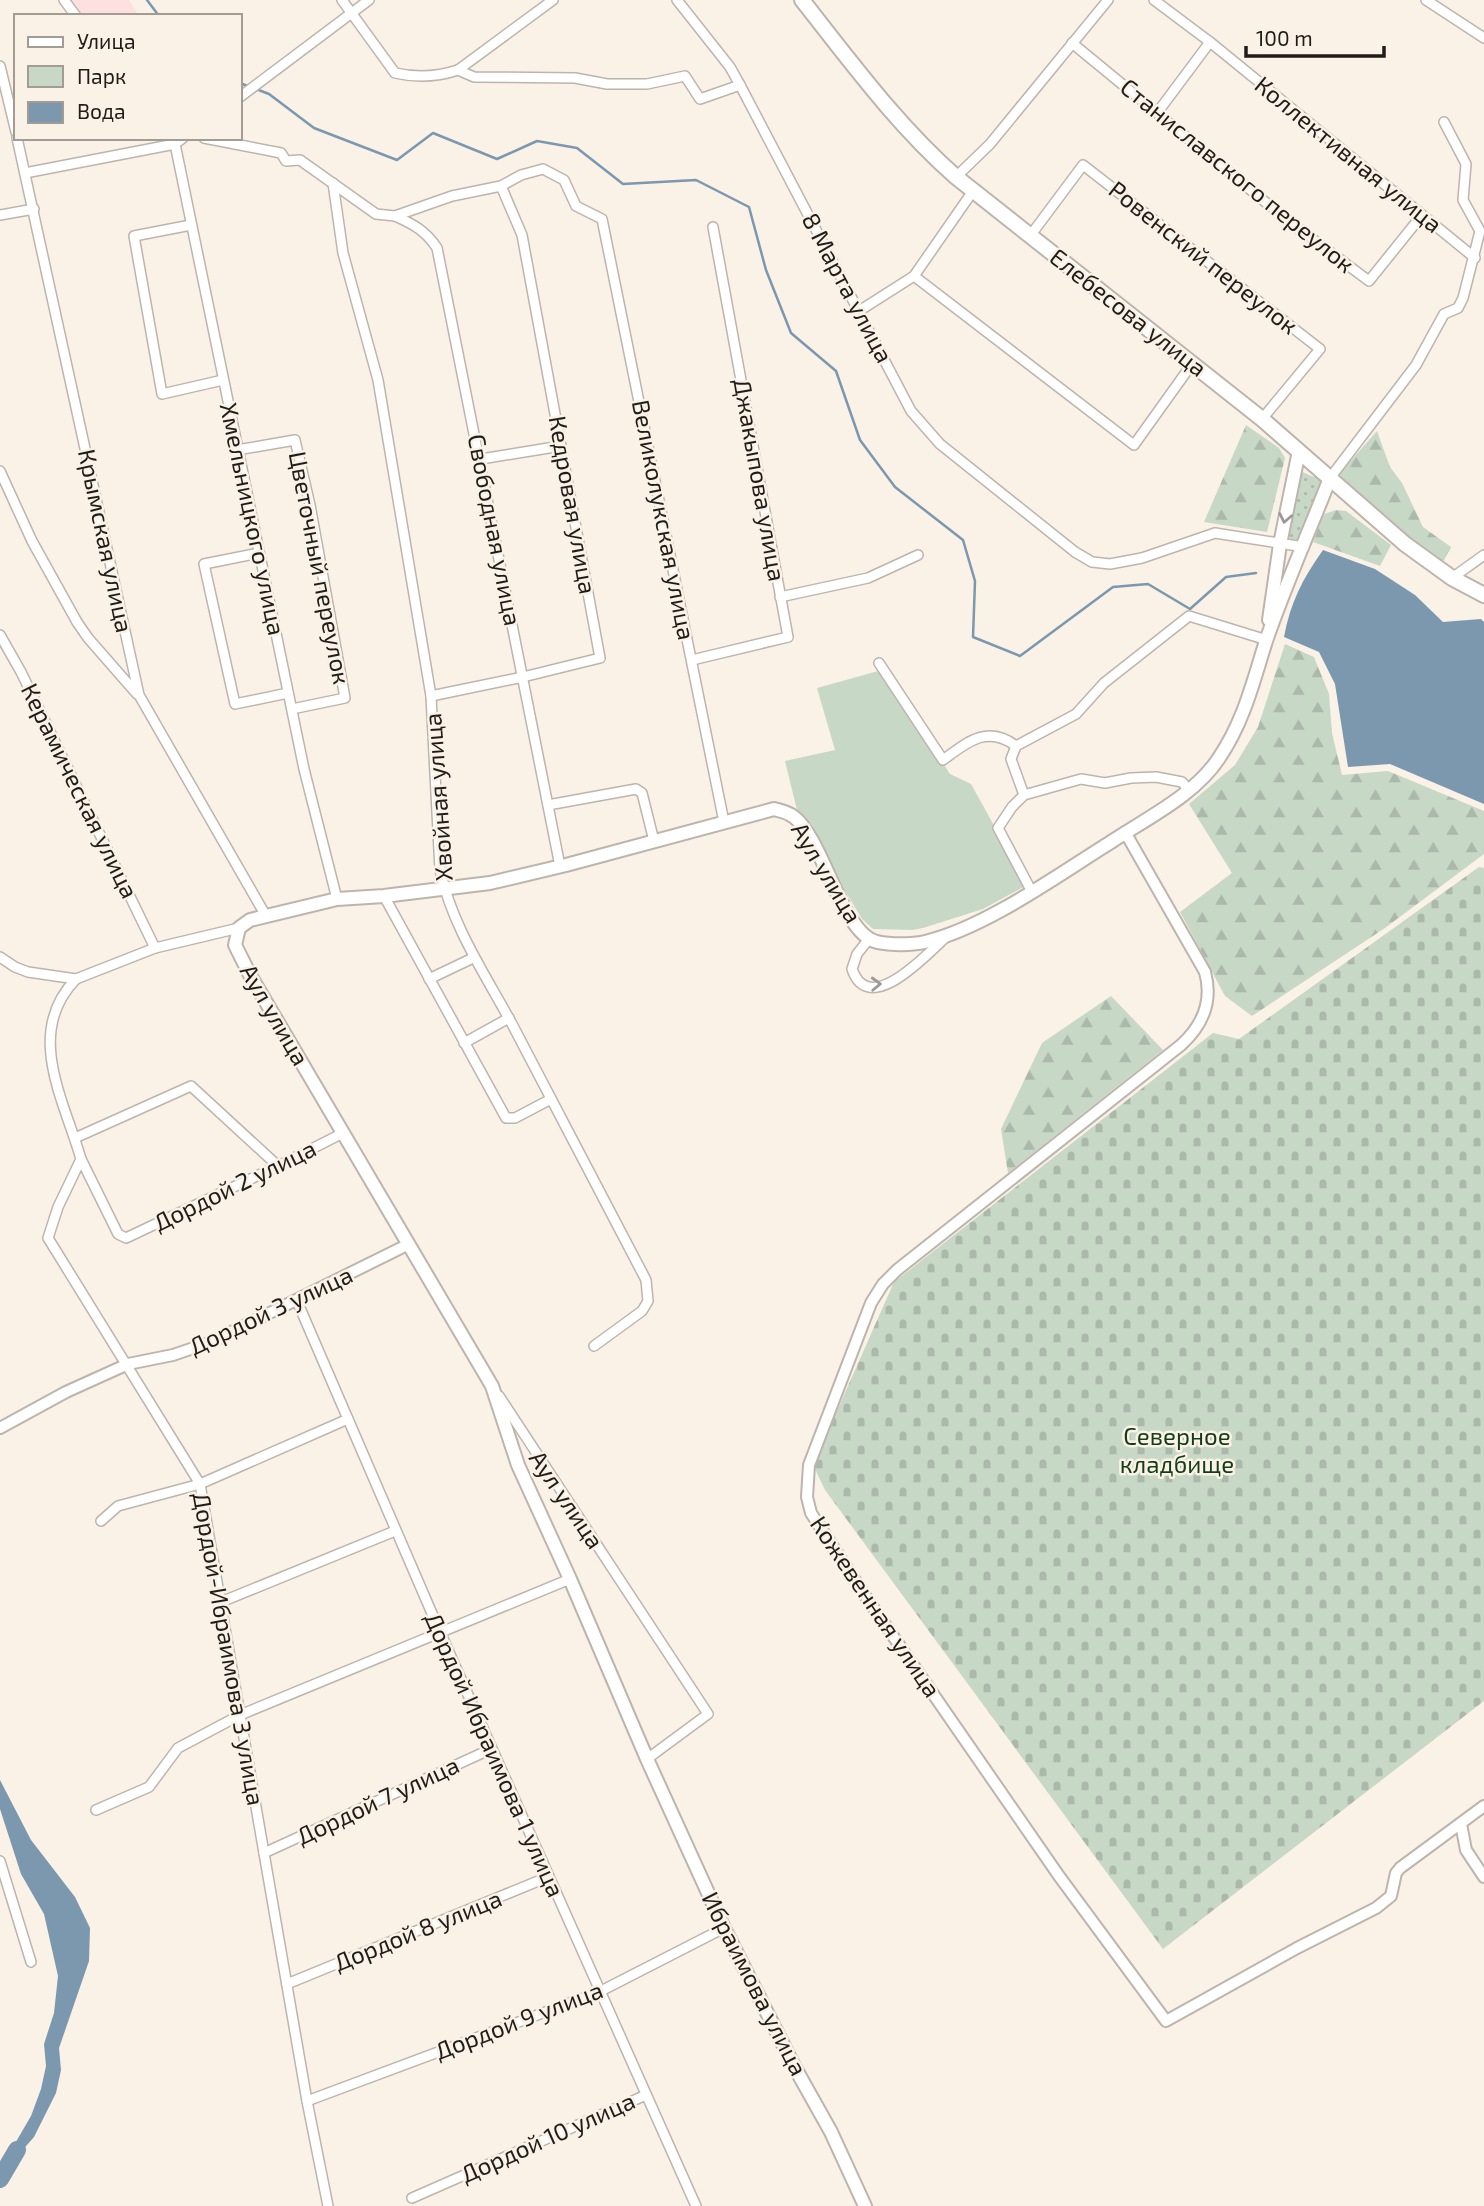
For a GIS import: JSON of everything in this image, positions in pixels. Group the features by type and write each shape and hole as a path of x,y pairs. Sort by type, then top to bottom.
{"main road":[{"name":"Елебесова улица","path":"802,0 897,120 956,177 1262,419 1405,544 1452,578 1484,595"},
{"path":"1267,640 1280,544 1299,451"},
{"path":"1267,640 1330,478"},
{"name":"Аул улица","path":"492,1386 236,950 235,939 239,929 250,920 337,899 490,883 765,810 793,815 803,826 859,929 869,939 913,944 949,934 1032,892 1189,790 1217,762 1241,720 1267,640"},
{"name":"Ибраимова улица","path":"492,1386 518,1465 647,1759 724,1928 793,2066 831,2132 865,2206"}],"street":[{"path":"342,0 394,73 421,77 458,70 553,0"},
{"path":"242,95 369,0"},
{"name":"8 Марта улица","path":"677,0 730,67 911,411 940,443 1075,552 1092,562 1110,564 1142,558 1215,533 1304,547"},
{"path":"956,177 990,144 1108,0"},
{"name":"Коллективная улица","path":"1154,0 1210,42 1475,258"},
{"path":"1426,0 1484,38"},
{"path":"1157,113 1210,42"},
{"name":"Станиславского переулок","path":"1072,43 1286,219 1369,281 1422,215"},
{"path":"0,66 14,124"},
{"path":"458,70 474,76 575,78 607,84 647,85 685,76 700,99 740,85"},
{"path":"1330,478 1416,365 1444,314 1458,308 1475,258 1480,231 1463,200 1465,164 1444,122"},
{"name":"Крымская улица","path":"18,140 139,695 266,916"},
{"path":"26,173 177,140"},
{"name":"Хмельницкого улица","path":"177,140 191,225 288,693 337,899"},
{"path":"214,140 281,153 286,161 300,160 376,214 395,216 452,196 501,186"},
{"name":"Ровенский переулок","path":"1030,236 1083,165 1320,349 1262,419"},
{"name":"Великолукская улица","path":"501,186 543,169 564,180 576,206 602,219 724,822"},
{"name":"Хвойная улица","path":"333,183 343,253 377,380 431,696 440,870 444,889 473,958 509,1018 646,1280 648,1301 642,1311 594,1346"},
{"name":"Кедровая улица","path":"431,696 600,658 522,234 501,186"},
{"path":"859,311 914,276 973,191"},
{"path":"0,215 34,209"},
{"name":"Свободная улица","path":"395,216 416,226 429,236 437,248 560,866"},
{"path":"191,225 134,236 162,394 223,380"},
{"name":"Джакыпова улица","path":"692,660 788,637 713,227"},
{"path":"914,276 1134,445 1192,364"},
{"name":"Цветочный переулок","path":"237,450 295,440 310,505 345,698 292,709"},
{"path":"481,459 561,446"},
{"path":"0,471 32,541 77,622 139,695"},
{"path":"259,553 204,564 236,704 288,693"},
{"path":"780,597 868,578 918,555"},
{"path":"1452,578 1484,555"},
{"path":"1024,795 1011,759 1016,746 1076,714 1104,683 1189,616 1267,640"},
{"name":"Керамическая улица","path":"0,635 21,672 155,948"},
{"path":"879,663 943,760 976,737 1006,738 1016,746"},
{"path":"1032,892 998,828 1024,795 1081,779 1105,783 1156,777 1182,782 1189,790"},
{"path":"548,805 636,789 642,793 654,841"},
{"name":"Кожевенная улица","path":"1125,832 1205,972 1209,996 1203,1016 1194,1032 1181,1045 945,1231 883,1284 871,1303 815,1448 807,1478 808,1504 815,1521 874,1609 1059,1876 1166,2021 1297,1948 1376,1908 1391,1896 1399,1868 1484,1806"},
{"path":"384,896 506,1118 515,1118 551,1099"},
{"path":"81,1159 49,1056 54,1016 64,991 76,979 155,948 239,929"},
{"path":"869,939 857,954 852,969 860,982 878,987 908,972 949,934"},
{"path":"0,957 28,972 76,979"},
{"path":"429,979 473,958"},
{"path":"464,1043 509,1018"},
{"path":"75,1138 191,1086 278,1167"},
{"name":"Дордой 2 улица","path":"81,1159 118,1234 126,1238 344,1133"},
{"name":"Дордой-Ибраимова 3 улица","path":"81,1159 58,1208 48,1238 200,1484 307,2101 328,2206"},
{"name":"Дордой 3 улица","path":"0,1429 66,1392 128,1364 173,1355 211,1342 408,1244"},
{"name":"Дордой Ибраимова 1 улица","path":"297,1301 491,1749 696,2206"},
{"name":"Аул улица","path":"492,1386 708,1714 647,1759"},
{"path":"101,1521 118,1506 200,1484 348,1419"},
{"path":"221,1602 395,1531"},
{"path":"96,1810 149,1787 178,1748 240,1716 570,1579"},
{"name":"Дордой 7 улица","path":"264,1853 491,1749"},
{"path":"1461,1824 1466,1850 1484,1877"},
{"path":"0,1861 31,1962"},
{"name":"Дордой 8 улица","path":"287,1984 548,1877"},
{"name":"Дордой 9 улица","path":"307,2101 599,1992 724,1928"},
{"name":"Дордой 10 улица","path":"412,2198 646,2095"}],"shaded area":[{"path":"69,0 129,0 137,12 134,14 80,14"}],"green space":[{"path":"1246,425 1279,448 1285,458 1267,532 1204,522"},
{"path":"1377,431 1390,467 1402,483 1423,527 1451,547 1442,564 1403,538 1339,474"},
{"path":"1300,471 1321,480 1298,539 1291,540 1289,536"},
{"path":"1336,510 1346,511 1391,545 1380,566 1313,542 1324,514"},
{"path":"1285,644 1314,657 1329,694 1332,733 1342,775 1388,771 1484,811 1484,854 1385,928 1252,1016 1225,996 1180,912 1232,873 1189,804 1235,765 1258,727"},
{"path":"882,670 950,774 971,784 1027,885 983,909 913,930 873,929 862,919 812,825 797,810 785,761 835,750 817,688"},
{"name":"Северное кладбище","path":"1479,867 1484,868 1484,1701 1163,1949 825,1490 813,1465 894,1282 1213,1033 1239,1039"},
{"path":"1111,996 1163,1050 1008,1173 1001,1129 1042,1043"}],"water":[{"path":"1323,550 1375,569 1415,595 1443,622 1481,619 1484,622 1484,804 1390,764 1348,767 1335,684 1319,652 1284,637 1298,591"},
{"path":"0,1780 31,1840 75,1897 90,1928 89,1961 59,2048 61,2070 56,2093 34,2137 8,2172 3,2164 31,2116 41,2089 46,2066 44,2044 54,2013 58,1976 44,1914 21,1874 0,1809"}],"waterway":[{"path":"147,0 158,14"},
{"path":"242,84 250,87"},
{"path":"256,89 269,94 314,128 397,160 433,133 497,159 537,141 577,148 623,184 696,180 749,207 766,270 791,333 836,371 860,440 895,487 963,540 975,581 973,637 1020,656 1113,587 1148,584 1190,609 1226,577 1256,573"},
{"path":"0,2179 17,2150"}]}
